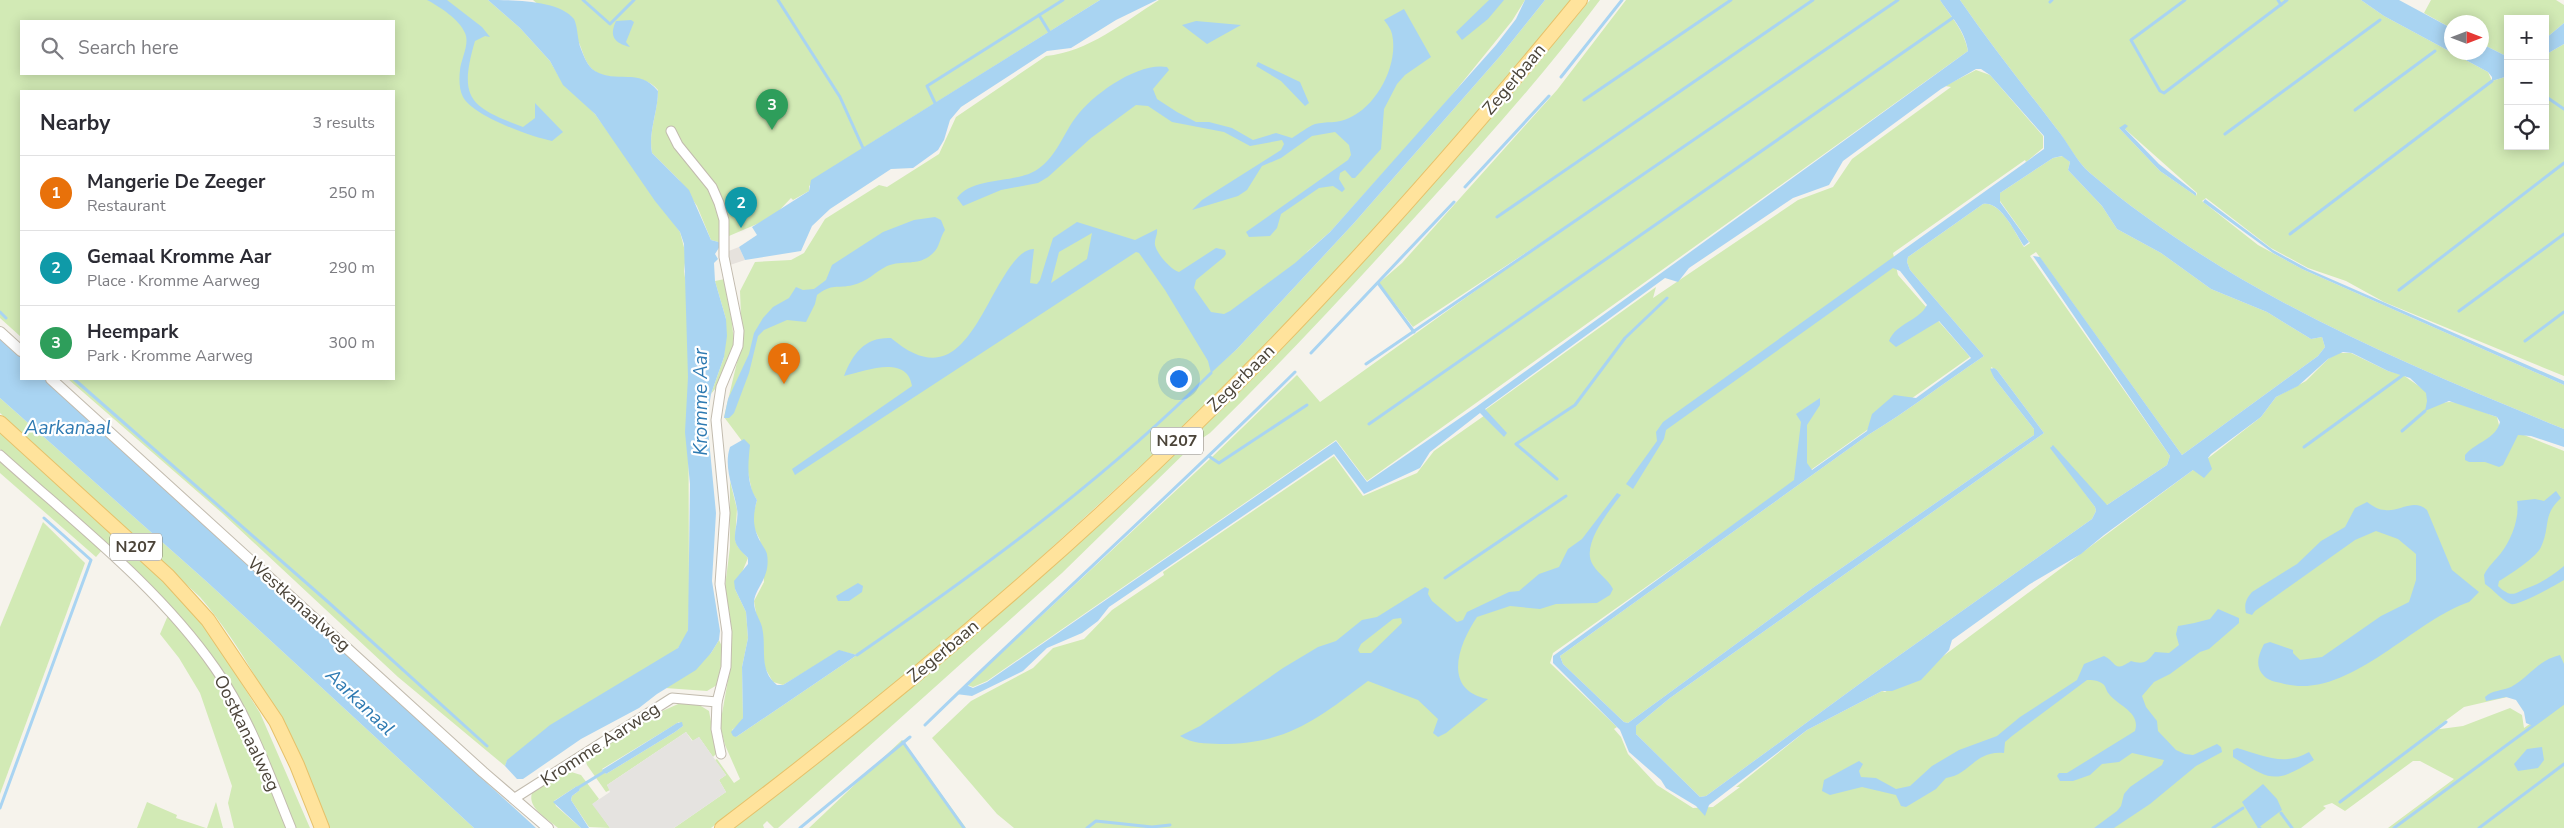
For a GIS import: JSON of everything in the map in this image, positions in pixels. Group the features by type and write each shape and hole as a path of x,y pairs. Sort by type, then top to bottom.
{"main road":[{"name":"Zegerbaan","path":"722,828 820,753 946,649 1070,542 1210,410 1387,225 1478,122 1580,0"},
{"name":"Oostkanaalweg","path":"0,423 192,601 220,636 276,721 289,747 322,828"},
{"name":"Oostkanaalweg","path":"254,688 313,828"}],"street":[{"path":"671,131 678,145 701,172 716,195 724,220 724,242 732,304 739,331 738,346 720,387 716,420 725,513 720,584 727,632 726,667 717,702 716,729 721,754"},
{"path":"0,332 20,350"},
{"name":"Westkanaalweg","path":"53,380 483,772 548,828"},
{"name":"Oostkanaalweg","path":"0,455 153,594 215,668 244,718 291,828"},
{"name":"Kromme Aarweg","path":"515,798 672,698 717,702"}],"shaded area":[{"path":"739,247 745,260 730,265 726,252"},
{"path":"686,732 692,741 699,737 726,775 719,780 726,792 674,828 610,828 592,804 610,792 607,785"}],"green space":[{"path":"0,0 488,0 520,28 550,61 558,75 595,114 680,232 686,255 684,271 688,298 689,606 688,630 684,640 667,663 507,761 505,766 398,677 222,513 69,380 395,380 395,90 20,90 20,336 0,318"},
{"path":"533,0 1100,0 871,143 809,186 809,191 793,200 791,198 773,217 722,239 722,243 711,240 697,206 679,180 652,153 651,137 658,90 643,80 609,76 593,70 587,63 574,35"},
{"path":"1159,0 1525,0 1512,21 1439,111 1330,232 1308,251 1211,372 1237,349 1354,223 1501,55 1545,0 1573,0 1446,150 1428,168 1392,218 1194,417 1000,595 875,701 711,828 674,828 726,792 719,780 726,775 715,760 717,759 734,783 740,779 725,745 720,725 731,663 732,632 725,587 730,547 730,481 737,509 735,540 738,547 748,558 735,589 746,612 748,638 742,667 743,718 741,723 732,730 736,737 857,655 840,651 783,685 773,682 765,668 754,601 764,582 760,540 754,528 753,515 757,500 752,492 748,472 748,449 724,417 742,341 740,291 755,262 791,260 804,253 825,219 879,185 887,187 939,154 956,117 1046,56 1076,49 1091,42"},
{"path":"1590,0 1600,0 1534,83 1487,137 1340,299 1210,433 1195,443 1062,573 778,828 774,828 767,821 763,825 764,828 734,828 918,683 1094,529 1208,422 1308,321 1405,216"},
{"path":"1626,0 1940,0 1960,30 1968,51 1367,481 1336,440 987,681 973,687 967,685 1212,457 1297,375 1320,402 1556,233 1413,327 1379,283 1402,263 1557,90"},
{"path":"1960,0 2361,0 2384,16 2444,48 2444,60 2466,60 2488,72 2492,81 2504,77 2504,150 2549,150 2549,53 2564,44 2564,376 2384,302 2346,281 2308,268 2271,248 2206,198 2202,201 2258,245 2302,269 2564,385 2564,429 2439,377 2316,320 2257,288 2199,253 2143,215 2080,163","holes":["2119,128 2125,129 2197,193 2196,196 2160,171"]},
{"path":"2431,0 2556,0 2564,5 2564,23 2549,36 2549,15 2504,15 2504,55 2489,48 2489,15 2444,15 2444,24 2424,13"},
{"path":"1976,70 1990,75 2043,136 2043,148 2026,162 2025,160 1893,253 1898,275 1970,357 1553,653 1550,663 1617,727 1614,729 1621,737 1628,754 1657,785 1693,808 1713,807 1740,787 1736,787 1807,730 1882,691 1885,692 1942,657 2193,470 2261,417 2276,397 2306,381 2328,359 2337,353 2351,353 2388,371 2403,375 2443,403 2456,402 2477,409 2497,417 2499,425 2564,451 2564,684 2464,707 2433,730 2463,726 2510,708 2522,715 2524,728 2564,700 2564,828 2388,828 2454,779 2420,761 2413,761 2345,811 2332,803 2323,806 2326,808 2301,828 1014,828 997,814 932,738 971,701 1033,668 1053,648 1084,639 1112,610 1164,575 1163,572 1334,456 1363,496 1417,473 1434,451 1488,413 1485,410 1656,287 1653,298 1798,200 1833,187 1852,159 1951,87 1945,86"},
{"path":"2063,156 2070,162 2068,170 2102,206 2117,229 2161,253 2211,289 2267,312 2311,339 2322,337 2325,347 2318,356 2182,455 2036,252 2030,256 2170,456 2167,465 2107,505 2104,504 2053,446 2051,447 2095,507 2096,511 2092,519 1873,674 1706,796 1700,797 1636,734 1636,726 1670,698 2044,433 1997,370 1991,367 1994,378 2034,429 2034,435 1814,587 1628,723 1624,722 1563,664 1560,656 1868,435 1984,356 1910,270 1907,262 1908,257 1983,204 1990,204 2002,213 2024,247 2030,243 2000,201 2000,193 2053,158"},
{"path":"725,279 732,325 733,352 722,380 711,394 724,357 726,319 715,281"},
{"path":"0,398 206,581 474,828 329,828 257,679 221,623 200,597 0,413"},
{"path":"0,430 161,578 206,626 260,713 310,828 296,828 263,750 181,619 151,585 0,449"},
{"path":"0,460 102,550 96,557 0,473"},
{"path":"43,522 85,563 0,794 0,627"},
{"path":"169,613 215,672 244,722 290,828 234,828 228,803 232,786 200,693 179,658 160,634"},
{"path":"719,640 724,651 717,685 707,691 665,688 711,653"},
{"path":"685,701 696,703 709,711 717,753 713,757 699,737 693,741 686,732 607,785 610,790 606,792 587,765 585,758 660,712","holes":["679,722 683,726 606,774 602,769"]},
{"path":"902,740 966,828 809,828"},
{"path":"568,771 581,775 599,799 593,804 610,828 589,827 571,800 572,796 580,790 577,786 554,801 556,806 581,828 558,828 535,808 531,798 532,793 563,772"},
{"path":"147,802 177,815 176,818 206,828 137,828"},
{"path":"216,802 223,828 207,828"}],"water":[{"path":"427,0 447,0 482,27 490,37 485,36 475,41 470,61 469,88 473,98 480,106 505,120 523,127 535,118 535,103 563,132 552,141 543,139 503,125 469,104 463,97 460,84 460,70 466,47 465,33 454,18"},
{"name":"Kromme Aar","path":"488,0 535,2 558,8 574,19 581,49 592,69 603,75 643,80 651,84 658,91 651,137 652,153 689,190 711,240 722,243 715,254 718,259 714,263 715,281 726,319 727,336 724,357 711,394 707,419 716,513 712,581 720,631 719,640 711,653 696,670 657,694 639,708 581,739 523,779 517,779 505,766 507,760 550,725 678,648 688,630 690,484 685,432 688,377 684,244 680,232 655,201 595,114 563,85 550,61 520,28"},
{"path":"1100,0 1157,0 1116,20 1071,48 1047,51 961,107 950,120 944,140 938,150 913,168 891,169 830,209 812,226 801,251 745,260 739,247 757,235 752,227 809,191 811,180"},
{"path":"1489,0 1504,0 1488,19 1462,40 1456,32"},
{"path":"1525,0 1545,0 1501,55 1354,223 1237,349 1211,373 1208,361 1165,290 1139,253 1136,252 795,475 792,469 912,386 909,376 902,370 894,367 884,367 844,376 851,360 861,348 874,340 891,338 914,353 934,358 950,353 964,341 976,325 998,285 1018,258 1030,249 1034,249 1030,283 1037,284 1040,280 1053,238 1077,222 1135,240 1157,229 1156,249 1168,265 1179,272 1216,248 1225,250 1226,254 1224,257 1196,280 1194,288 1211,312 1224,314 1230,311 1295,263 1330,232 1496,45 1516,19","holes":["1092,233 1087,259 1051,283 1059,252"]},
{"path":"1940,0 1960,0 2060,133 2080,163 2143,215 2199,253 2257,288 2316,320 2439,377 2564,429 2564,447 2531,436 2518,435 2503,465 2499,467 2485,462 2469,462 2465,460 2465,455 2498,428 2500,422 2497,417 2449,401 2425,411 2426,393 2410,378 2388,371 2352,353 2343,352 2328,359 2298,386 2276,397 2261,417 2211,454 2208,458 2212,469 2204,478 2193,470 2081,554 2030,584 1952,640 1949,650 1921,680 1892,691 1882,691 1807,730 1709,805 1705,816 1696,806 1666,788 1661,780 1629,752 1620,730 1553,663 1553,656 1794,480 1801,422 1796,414 1820,398 1820,405 1807,425 1807,463 1812,470 1867,431 1872,414 1894,395 1916,398 1971,358 1939,321 1896,347 1889,341 1897,330 1919,315 1927,305 1900,271 1893,268 1666,430 1664,439 1633,489 1626,484 1657,441 1656,432 1663,422 2044,149 2044,136 1990,75 1981,69 1976,69 1941,89 1843,161 1829,185 1793,198 1689,268 1678,282 1665,278 1485,409 1507,433 1504,437 1480,413 1430,452 1420,468 1364,494 1334,454 1109,607 1098,621 1082,633 1047,648 1023,671 972,696 956,694 966,685 973,688 987,682 1336,441 1367,482 1476,407 1968,51 1961,30","holes":["2062,156 2070,162 2068,170 2102,206 2117,229 2161,253 2211,289 2267,312 2311,339 2322,337 2325,347 2318,356 2182,455 2040,257 2033,256 2170,456 2167,465 2107,505 2053,445 2050,448 2095,507 2096,511 2092,519 1873,674 1706,796 1700,797 1636,734 1636,726 1670,698 2044,433 1997,370 1994,368 1990,369 1994,378 2034,429 2034,435 1814,587 1628,723 1624,722 1563,664 1560,656 1868,435 1984,356 1910,270 1907,262 1908,257 1983,204 1990,204 2002,213 2024,246 2029,242 2000,202 2000,193 2053,158"]},
{"path":"2361,0 2399,0 2444,24 2444,48 2384,16"},
{"path":"1404,9 1431,57 1405,75 1397,84 1384,109 1381,149 1355,178 1352,178 1345,170 1340,173 1339,179 1345,189 1342,192 1333,186 1319,188 1281,214 1277,228 1270,236 1249,237 1246,232 1348,160 1351,155 1349,145 1335,132 1312,136 1281,158 1262,166 1247,190 1238,196 1192,210 1202,200 1281,150 1284,144 1282,140 1250,146 1224,132 1172,122 1148,106 1136,105 1091,138 1048,177 1038,183 1001,190 963,206 957,198 973,186 1019,177 1038,169 1050,158 1076,117 1093,99 1117,82 1143,69 1167,67 1169,70 1153,89 1157,99 1177,112 1196,122 1209,122 1232,128 1253,140 1276,133 1292,138 1315,124 1345,120 1369,104 1384,83 1389,71 1393,46 1391,32 1384,20"},
{"path":"631,20 634,22 626,42 630,47 617,41 614,38 613,31 616,21"},
{"path":"1196,21 1241,25 1207,44 1182,25"},
{"path":"2564,23 2564,44 2549,53 2549,36"},
{"path":"2489,48 2504,55 2504,77 2492,81 2492,77 2488,72 2466,60 2489,60"},
{"path":"1258,62 1300,82 1309,103 1305,106 1281,81 1256,66"},
{"path":"2125,124 2128,126 2125,129 2159,164 2196,193 2196,196 2160,171 2119,128"},
{"path":"2205,199 2273,250 2308,269 2564,381 2564,385 2302,269 2273,253 2203,202"},
{"path":"935,217 941,220 945,230 937,249 924,260 893,264 858,284 822,291 817,295 815,304 806,322 787,320 764,330 758,336 749,373 734,413 729,418 724,418 728,399 749,354 754,333 763,318 773,307 789,298 796,287 803,290 814,289 826,280 832,265 883,232 914,220"},
{"name":"Aarkanaal","path":"0,337 20,355 20,380 47,380 536,828 474,828 206,581 0,398"},
{"path":"744,439 750,445 749,480 757,500 754,525 757,536 767,554 768,562 765,576 754,602 762,627 767,673 777,685 783,685 839,650 857,655 736,737 731,732 743,718 742,667 748,638 746,612 735,589 734,581 748,564 748,558 738,547 735,540 737,513 736,501 728,471 728,455 730,447"},
{"path":"2556,491 2561,498 2551,510 2544,540 2539,551 2522,566 2499,581 2498,586 2507,593 2514,594 2544,581 2564,566 2564,580 2529,599 2511,604 2485,584 2484,575 2505,548 2511,535 2516,521 2517,501 2535,499 2544,501"},
{"path":"1617,493 1621,495 1598,529 1590,548 1590,557 1593,565 1613,589 1610,595 1597,603 1556,604 1540,609 1510,606 1477,617 1464,640 1460,653 1459,676 1464,686 1474,694 1488,699 1446,733 1438,737 1433,733 1438,719 1418,700 1368,681 1317,718 1300,727 1265,740 1220,744 1194,742 1180,736 1200,726 1283,668 1318,647 1336,641 1362,620 1377,617 1425,587 1429,589 1428,594 1432,601 1457,622 1463,620 1467,612 1509,592 1519,591 1539,574 1559,567 1568,549 1582,539","holes":["1401,618 1402,623 1371,653 1360,653 1358,650 1361,644 1393,619"]},
{"path":"2367,502 2382,510 2417,505 2427,510 2452,570 2479,592 2469,602 2425,625 2378,657 2354,671 2330,681 2305,686 2279,683 2268,679 2261,672 2258,664 2264,644 2270,642 2293,650 2293,653 2300,660 2322,657 2381,616 2409,602 2416,580 2416,554 2398,539 2376,531 2355,540 2252,615 2246,613 2246,602 2252,592 2297,564 2321,541 2345,527 2355,508"},
{"path":"858,583 863,586 862,592 849,601 838,601 836,596"},
{"path":"2218,609 2239,618 2239,623 2209,649 2200,652 2170,674 2154,682 2142,696 2146,707 2157,721 2158,731 2176,750 2193,755 2217,744 2221,747 2222,752 2196,766 2150,804 2114,828 2094,828 2117,811 2121,806 2124,794 2130,787 2162,765 2164,760 2132,753 2119,762 2102,764 2090,775 2073,781 2060,781 2057,776 2059,773 2067,773 2135,731 2136,724 2132,714 2108,693 2103,684 2093,680 2087,680 2012,736 2005,742 2004,753 1986,755 1961,772 1946,778 1936,789 1906,807 1901,806 1896,795 1862,787 1830,795 1822,791 1824,780 1859,761 1863,764 1859,771 1861,777 1876,778 1896,789 1910,786 1932,766 1959,750 1997,736 2020,717 2077,680 2084,664 2104,656 2118,667 2131,661 2145,662 2155,652 2169,653 2179,645 2176,634 2178,626 2210,619"},
{"path":"2560,655 2564,664 2564,703 2533,726 2526,723 2524,712 2516,700 2506,697 2486,701 2485,697 2488,695 2511,687 2552,657"},
{"path":"682,722 683,726 675,732 606,774 602,770 677,723"},
{"path":"2542,747 2544,760 2538,768 2518,771 2514,764 2527,749"},
{"path":"2237,748 2282,759 2291,759 2309,752 2314,760 2301,768 2281,776 2265,775 2233,757 2233,750"},
{"path":"2263,784 2277,799 2282,810 2258,828 2242,802"},
{"path":"577,786 580,790 572,796 571,800 589,828 581,828 553,802"}],"waterway":[{"path":"583,0 610,24 634,0"},
{"path":"778,0 840,97 863,148"},
{"path":"935,103 927,86 1063,0"},
{"path":"1561,77 1622,0"},
{"path":"1584,100 1731,0"},
{"path":"1497,217 1813,0"},
{"path":"1366,364 1898,0"},
{"path":"2185,0 2131,40 2160,91 2164,93 2287,0"},
{"path":"2278,0 2281,5"},
{"path":"1039,15 1050,33"},
{"path":"1369,424 1954,17"},
{"path":"2225,134 2380,20"},
{"path":"2355,110 2435,51"},
{"path":"2290,234 2492,81"},
{"path":"1465,187 1549,96"},
{"path":"2549,99 2564,109"},
{"path":"2399,290 2564,163"},
{"path":"1311,353 1454,202"},
{"path":"2459,311 2564,234"},
{"path":"1378,283 1414,332"},
{"path":"1557,479 1516,444 1575,405 1625,338 1667,298"},
{"path":"0,312 6,318"},
{"path":"2525,341 2564,312"},
{"path":"925,725 1295,372"},
{"path":"857,655 950,590 1041,522 1128,450 1211,373"},
{"path":"2304,447 2403,375"},
{"path":"75,380 327,601 487,746"},
{"path":"1210,457 1219,463 1307,405"},
{"path":"2402,431 2425,411"},
{"path":"1445,578 1566,496"},
{"path":"0,808 91,560 44,518"},
{"path":"2394,828 2564,703"},
{"path":"2340,802 2446,722"},
{"path":"800,828 910,737"},
{"path":"903,742 964,828"},
{"path":"2479,828 2564,764"},
{"path":"576,789 607,770"},
{"path":"2213,828 2243,808"},
{"path":"2281,813 2292,828"},
{"path":"1087,828 1096,821 1152,827 1170,825"}],"place":[{"name":"Heempark","path":"772,130"},
{"name":"Gemaal Kromme Aar","path":"741,228"},
{"name":"Mangerie De Zeeger","path":"784,384"}]}
